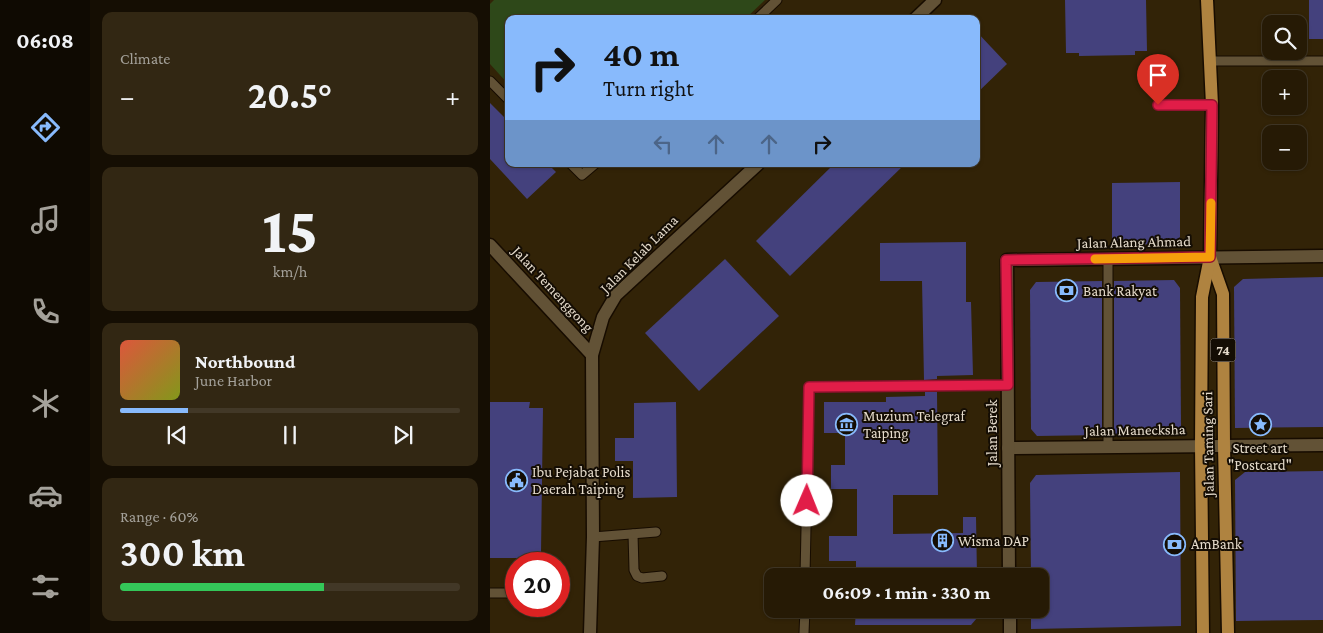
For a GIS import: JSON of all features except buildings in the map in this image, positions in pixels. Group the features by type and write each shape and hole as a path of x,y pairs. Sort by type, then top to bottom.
{"main road":[{"name":"Jalan Taming Sari","path":"1204,633 1201,446 1202,298 1210,257 1212,105 1207,0"},
{"name":"Jalan Taming Sari","path":"1210,257 1223,294 1228,633"}],"street":[{"path":"919,15 935,0"},
{"name":"Jalan Kelab Lama","path":"590,633 593,537 592,355 603,317 616,295 755,167"},
{"name":"Jalan Temenggong","path":"490,245 592,355"},
{"name":"Jalan Alang Ahmad","path":"1006,260 1323,256"},
{"name":"Jalan Berek","path":"1006,260 1009,568"},
{"name":"Jalan Manecksha","path":"1008,448 1323,445"},
{"path":"1010,618 1010,633"}],"lane":[{"path":"761,15 778,0"},
{"path":"1210,61 1323,61"},
{"path":"490,81 505,96"},
{"path":"1158,105 1212,105"},
{"path":"574,167 582,176 592,167"},
{"path":"1108,259 1108,447"},
{"path":"805,568 809,387 1008,385"},
{"path":"593,537 656,532"},
{"path":"633,534 634,570 637,576 642,578 662,576"},
{"path":"490,593 505,593"},
{"path":"804,633 805,618"}],"green space":[{"path":"494,0 765,0 749,15 505,15 505,81 490,64 490,4"}],"slow traffic":[{"path":"1095,259 1210,257 1211,203"}],"place":[{"name":"Bank Rakyat","path":"1067,291"},
{"name":"Muzium Telegraf Taiping","path":"847,425"},
{"name":"Street art \"Postcard\"","path":"1260,425"},
{"name":"Ibu Pejabat Polis Daerah Taiping","path":"516,481"},
{"name":"Wisma DAP","path":"942,541"},
{"name":"AmBank","path":"1175,544"}],"route":[{"path":"807,501 809,387 1008,385 1006,260 1210,257 1212,105 1158,105"}]}
